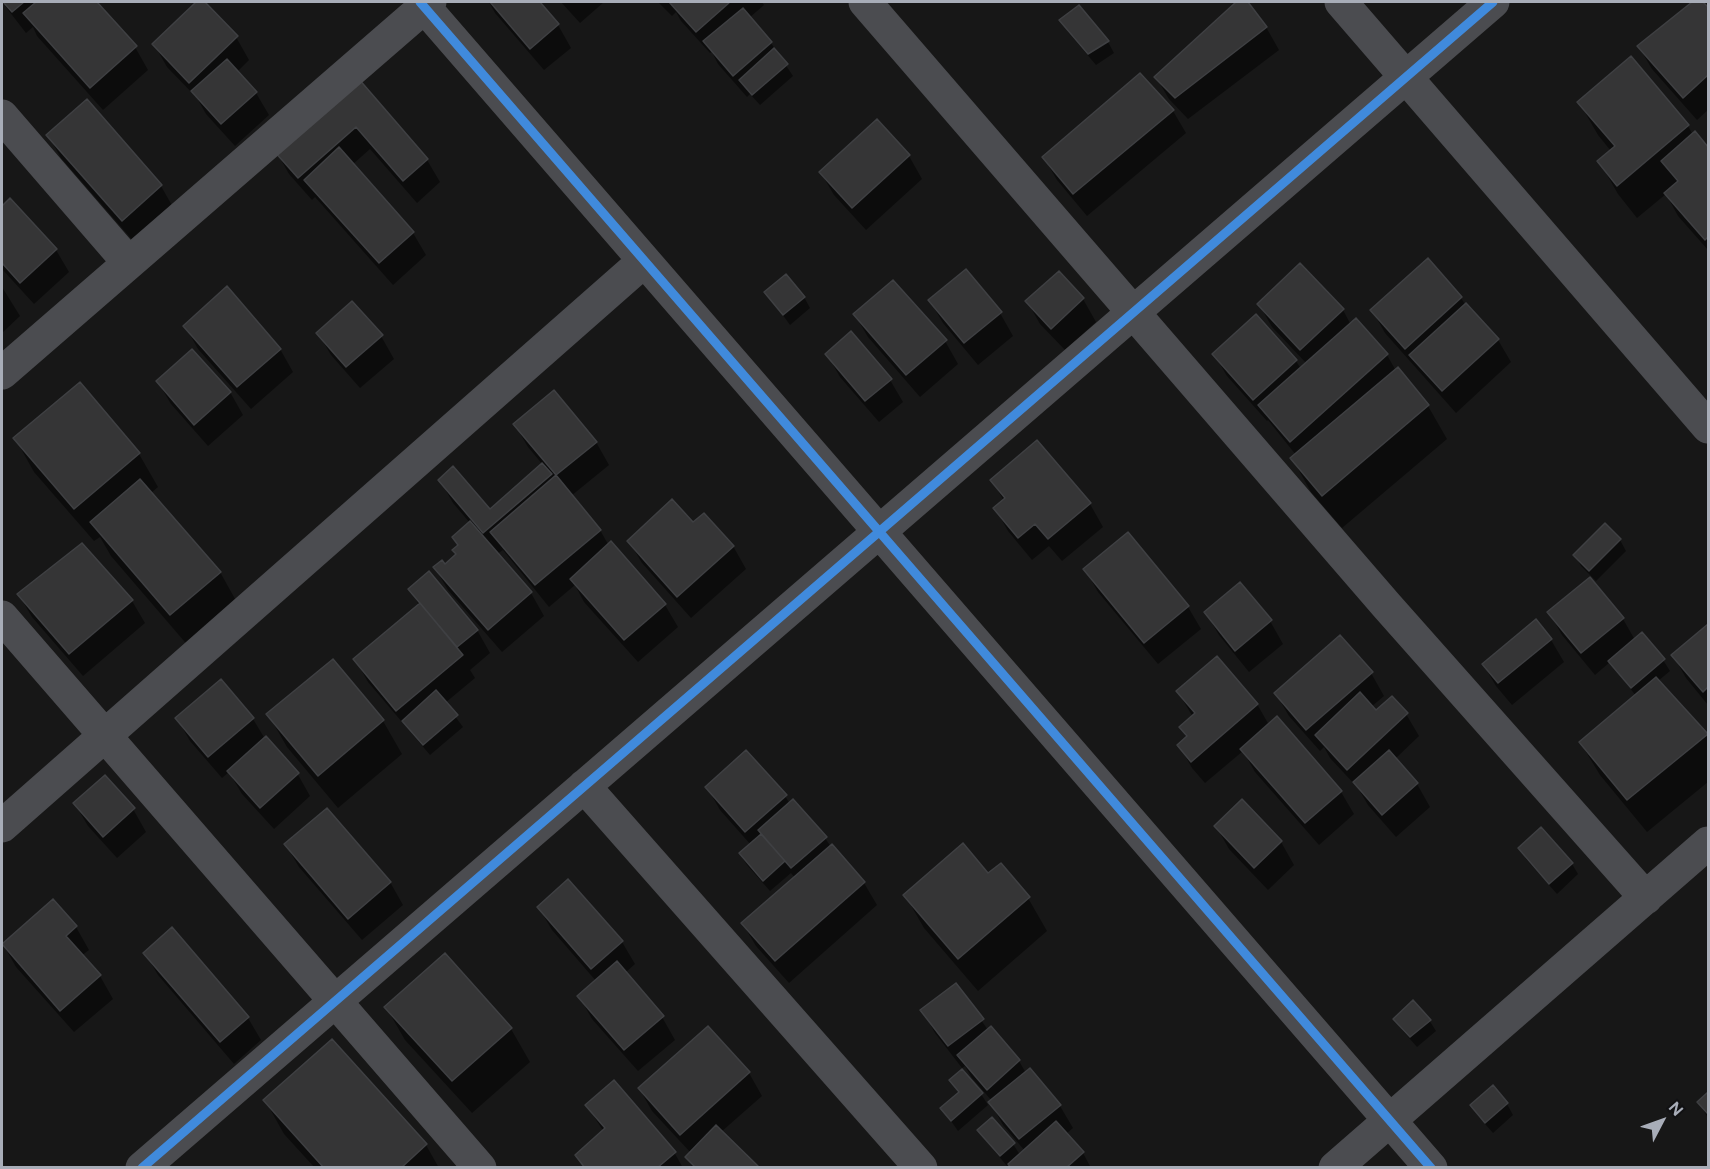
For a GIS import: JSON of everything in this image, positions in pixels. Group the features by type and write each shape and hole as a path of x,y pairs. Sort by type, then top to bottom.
{"street":[{"path":"865,2 1386,606 1646,898"},
{"path":"1341,2 1708,427"},
{"path":"142,1167 1493,2"},
{"path":"2,374 425,3 644,261 1431,1167"},
{"path":"2,116 129,263"},
{"path":"2,826 644,261"},
{"path":"2,617 480,1167"},
{"path":"584,786 921,1167"},
{"path":"1335,1167 1708,843"}],"building":[{"path":"3,2 24,2 12,12"},
{"path":"36,2 97,2 137,46 90,88 23,13"},
{"path":"196,2 205,2 238,36 189,83 152,44"},
{"path":"490,2 540,2 559,24 530,49"},
{"path":"669,2 730,2 696,32"},
{"path":"1236,2 1248,2 1267,27 1175,98 1154,77"},
{"path":"1692,2 1703,2 1708,7 1708,75 1683,98 1637,46"},
{"path":"1079,5 1109,41 1088,54 1059,20"},
{"path":"743,8 772,42 733,76 703,41"},
{"path":"774,48 788,64 752,95 739,80"},
{"path":"1631,56 1689,125 1617,186 1597,161 1615,146 1577,102"},
{"path":"227,59 257,92 221,124 191,91"},
{"path":"1140,73 1174,110 1073,194 1042,157"},
{"path":"358,78 428,159 403,181 356,127 298,178 274,151"},
{"path":"87,99 162,185 122,221 46,135"},
{"path":"877,119 910,155 852,208 819,172"},
{"path":"1695,131 1708,147 1708,237 1705,240 1664,193 1678,181 1661,161"},
{"path":"339,147 414,232 379,263 304,180"},
{"path":"10,198 57,249 20,283 2,263 2,206"},
{"path":"1428,258 1462,297 1405,349 1370,310"},
{"path":"1300,263 1344,309 1300,350 1257,304"},
{"path":"966,269 1002,312 964,343 928,300"},
{"path":"1059,271 1084,298 1051,329 1025,301"},
{"path":"786,274 805,297 783,315 764,292"},
{"path":"893,280 947,340 906,375 853,314"},
{"path":"227,286 281,349 237,387 183,326"},
{"path":"352,301 383,335 346,367 316,333"},
{"path":"1466,303 1499,339 1442,391 1409,355"},
{"path":"1256,314 1297,360 1253,400 1212,354"},
{"path":"1356,318 1388,354 1290,442 1258,405"},
{"path":"851,331 892,379 865,401 825,354"},
{"path":"192,349 231,392 194,425 156,381"},
{"path":"1398,367 1429,405 1322,496 1290,458"},
{"path":"80,382 140,453 74,509 13,438"},
{"path":"554,390 597,442 556,475 513,424"},
{"path":"1037,440 1091,503 1048,539 1035,524 1018,538 993,508 1005,498 990,480"},
{"path":"542,463 552,474 483,533 438,480 453,466 490,509"},
{"path":"556,475 601,530 535,585 490,532"},
{"path":"140,479 221,572 170,615 90,522"},
{"path":"672,499 693,522 704,513 734,546 677,597 627,541"},
{"path":"470,521 532,592 488,630 433,567 442,560 445,564 456,554 452,550 458,545 452,537"},
{"path":"1605,523 1621,539 1589,571 1573,555"},
{"path":"1128,532 1189,606 1144,643 1083,569"},
{"path":"611,541 666,604 624,640 570,579"},
{"path":"82,543 133,600 69,654 17,594"},
{"path":"429,571 478,630 457,647 408,589"},
{"path":"1590,577 1624,618 1581,653 1547,612"},
{"path":"1240,582 1272,620 1235,651 1204,612"},
{"path":"420,603 463,655 396,711 353,659"},
{"path":"1536,619 1552,639 1498,683 1482,664"},
{"path":"1708,624 1708,687 1703,692 1671,655"},
{"path":"1642,632 1665,659 1631,688 1608,661"},
{"path":"1340,635 1373,672 1306,730 1274,693"},
{"path":"1217,656 1258,704 1191,762 1177,745 1187,736 1179,727 1195,713 1176,691"},
{"path":"333,659 384,720 318,776 266,714"},
{"path":"1656,677 1708,734 1627,800 1579,742"},
{"path":"221,679 254,718 208,757 175,718"},
{"path":"436,690 458,715 423,745 402,721"},
{"path":"1360,692 1376,710 1392,696 1408,713 1347,770 1315,735"},
{"path":"1277,716 1342,791 1305,823 1240,749"},
{"path":"266,736 299,773 260,808 227,771"},
{"path":"746,750 787,795 745,832 705,787"},
{"path":"1389,750 1418,783 1382,815 1353,782"},
{"path":"105,775 135,808 103,837 73,803"},
{"path":"793,799 827,837 791,868 758,830"},
{"path":"1242,799 1282,841 1254,868 1214,826"},
{"path":"327,808 391,882 348,919 284,844"},
{"path":"1541,827 1573,863 1549,884 1518,848"},
{"path":"761,834 785,861 763,881 739,853"},
{"path":"963,843 988,873 1001,863 1030,897 958,959 903,895"},
{"path":"832,844 865,882 775,961 741,923"},
{"path":"568,879 623,941 591,969 537,907"},
{"path":"53,899 77,926 66,936 101,975 60,1011 2,944"},
{"path":"172,927 249,1017 220,1042 143,953"},
{"path":"445,953 512,1028 452,1081 384,1007"},
{"path":"617,961 664,1016 624,1050 577,996"},
{"path":"956,983 984,1019 948,1046 920,1010"},
{"path":"1413,1000 1431,1020 1410,1037 1393,1019"},
{"path":"708,1026 750,1072 680,1135 638,1088"},
{"path":"991,1026 1020,1060 987,1090 957,1055"},
{"path":"332,1039 427,1144 401,1168 324,1168 263,1100"},
{"path":"1030,1068 1061,1105 1019,1139 988,1102"},
{"path":"962,1069 983,1093 951,1121 940,1108 959,1092 949,1080"},
{"path":"614,1080 676,1152 657,1168 585,1168 575,1155 605,1128 585,1105"},
{"path":"1493,1085 1508,1103 1485,1123 1470,1105"},
{"path":"1708,1092 1708,1114 1697,1102"},
{"path":"992,1117 1015,1143 1000,1156 977,1130"},
{"path":"1056,1121 1084,1152 1066,1168 1011,1168 1008,1164"},
{"path":"716,1125 760,1168 696,1168 685,1157"}],"cycle path":[{"path":"420,2 1431,1168"},
{"path":"142,1168 1493,2"}]}
